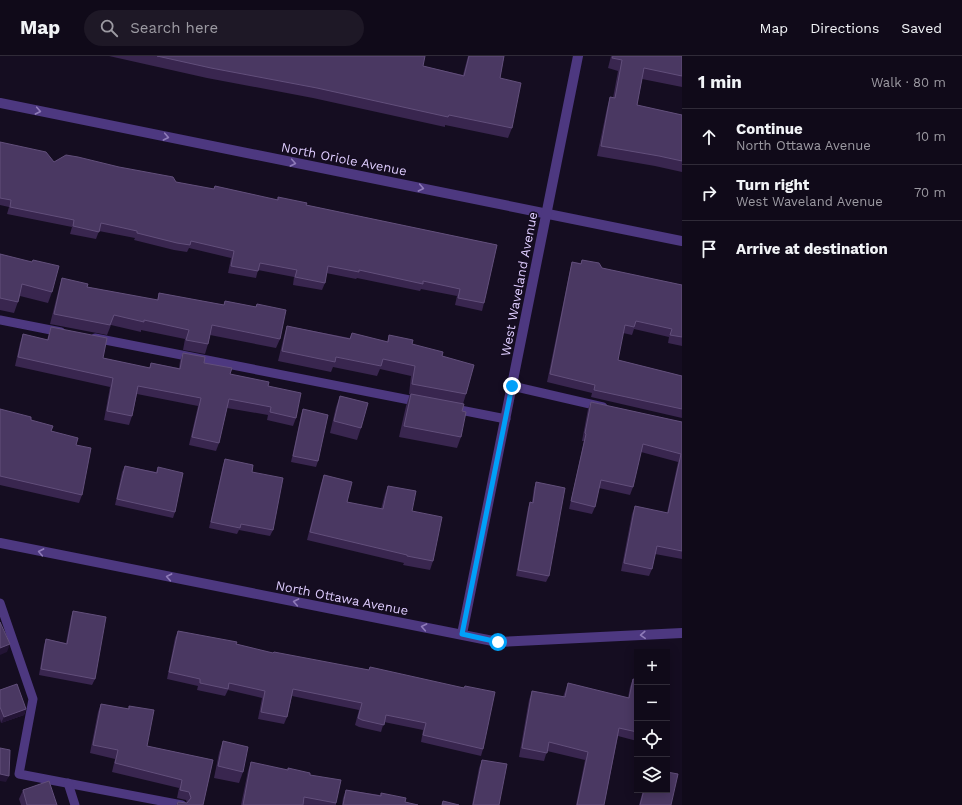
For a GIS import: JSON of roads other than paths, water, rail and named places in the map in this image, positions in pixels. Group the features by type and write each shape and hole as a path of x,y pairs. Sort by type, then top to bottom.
{"street":[{"name":"West Waveland Avenue","path":"462,634 578,56"},
{"name":"North Oriole Avenue","path":"0,103 682,241"},
{"name":"North Ottawa Avenue","path":"0,544 498,642 682,633"}],"lane":[{"path":"0,320 70,334"},
{"path":"86,337 428,404"},
{"path":"512,386 612,409"},
{"path":"443,407 506,419"},
{"path":"0,603 33,698 19,774 182,805"},
{"path":"68,783 75,805"}]}
